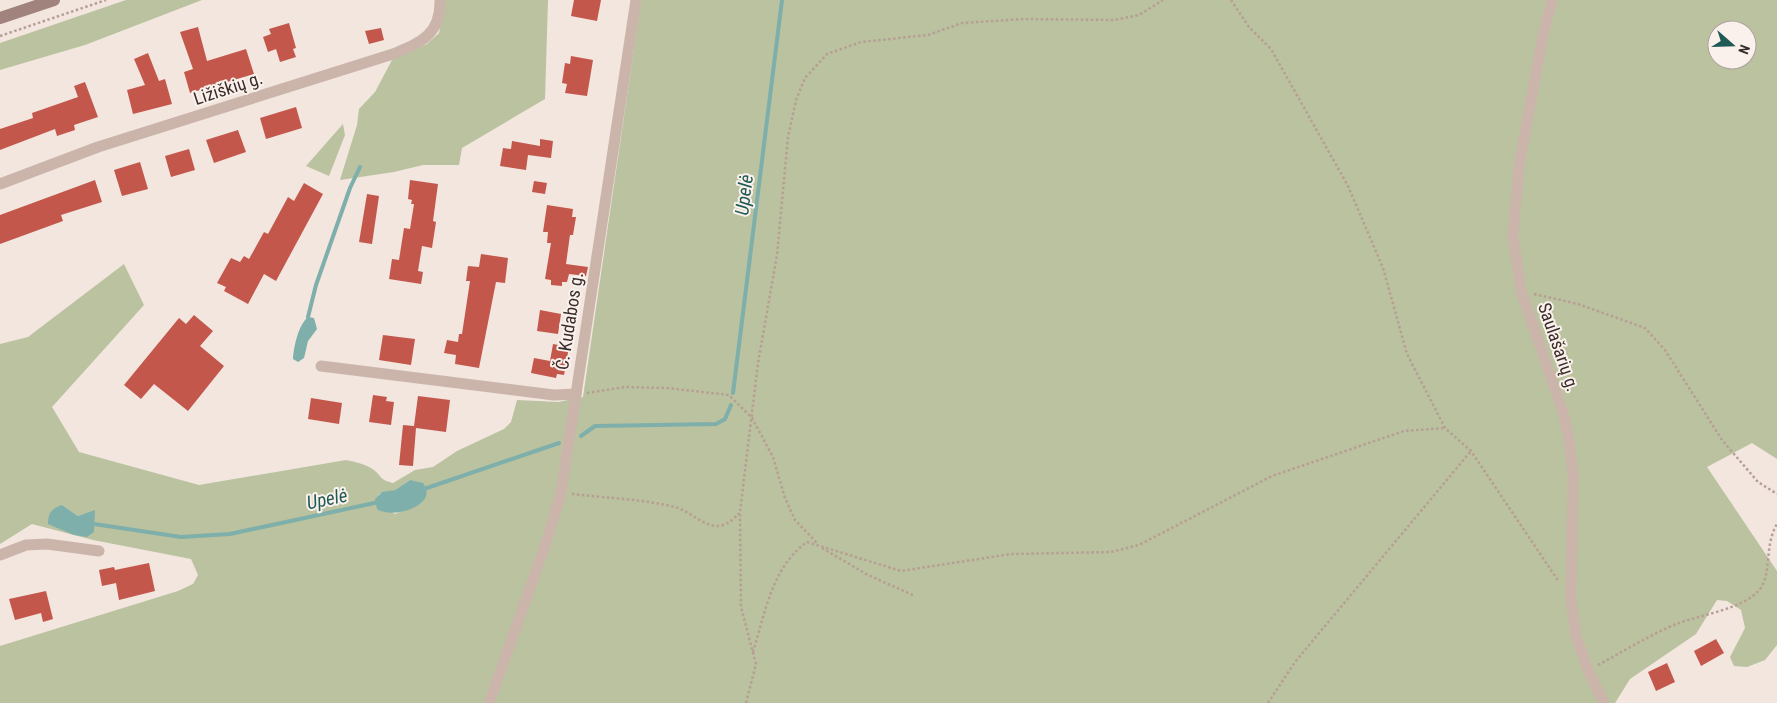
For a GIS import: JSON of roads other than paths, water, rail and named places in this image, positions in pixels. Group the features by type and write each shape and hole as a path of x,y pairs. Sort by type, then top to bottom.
{"main road":[{"path":"0,18 54,0"}],"street":[{"name":"Ližiškių g.","path":"0,184 98,147 393,54 422,42 434,29 440,0"},
{"name":"Č. Kudabos g.","path":"321,366 554,395 576,394 636,0"},
{"name":"Saulašarių g.","path":"1552,0 1543,35 1519,166 1513,236 1520,292 1563,412 1569,440 1573,474 1572,600 1576,636 1588,670 1604,703"},
{"path":"489,703 546,544 561,493 576,394"},
{"path":"0,555 26,545 47,544 98,551"}],"water":[{"path":"308,317 314,318 317,329 308,341 304,358 298,362 293,359 296,342 299,331"},
{"path":"410,480 423,483 427,491 425,498 420,504 393,513 377,509 375,499 382,492 395,490"},
{"path":"62,505 78,516 95,510 94,532 87,537 74,535 48,524 51,511"}],"waterway":[{"name":"Upelė","path":"733,393 782,0"},
{"path":"308,317 316,285 350,188 360,167"},
{"name":"Upelė","path":"581,436 595,426 716,424 725,419 731,405"},
{"name":"Upelė","path":"424,489 559,443"},
{"name":"Upelė","path":"94,524 181,537 230,534 379,502"}]}
